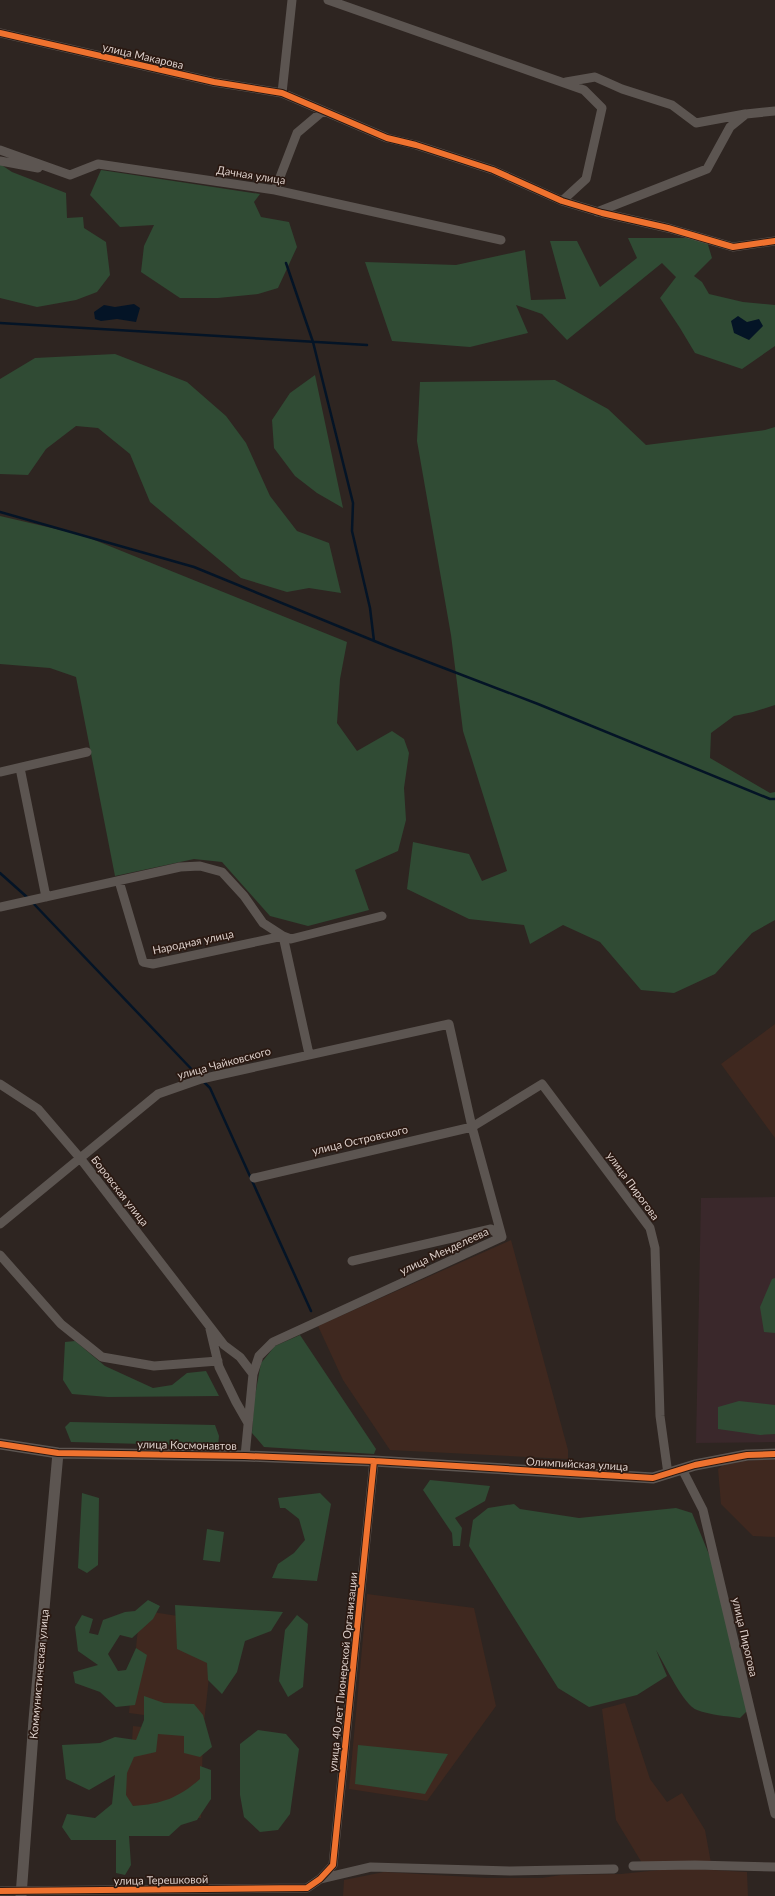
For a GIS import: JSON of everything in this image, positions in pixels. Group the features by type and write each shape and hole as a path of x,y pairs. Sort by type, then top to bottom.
{"street":[{"path":"282,93 292,0"},
{"path":"328,0 584,90 602,108 586,179 562,201"},
{"name":"улица Макарова","path":"0,33 214,82 282,93 388,138 416,144 494,170 562,201 597,212 668,228 733,247 775,241"},
{"path":"563,82 595,78 622,89 672,105 696,123 746,114 775,111"},
{"path":"275,190 297,133 323,111"},
{"path":"597,212 707,169 730,127 746,114"},
{"path":"0,150 70,175"},
{"path":"0,161 70,175"},
{"name":"Дачная улица","path":"70,175 98,164 275,190 501,240"},
{"path":"0,772 86,752"},
{"path":"20,768 46,897"},
{"path":"0,907 180,867 200,866 222,872 244,896 263,923 283,936 309,1054"},
{"name":"Народная улица","path":"120,881 143,962 153,964 283,936 292,939 382,916"},
{"name":"улица Чайковского","path":"0,1224 158,1094 201,1079 449,1024 472,1127"},
{"name":"Боровская улица","path":"0,1084 38,1109 80,1158 224,1345 240,1357 252,1374"},
{"name":"улица Пирогова","path":"472,1127 542,1084 650,1228 655,1248 660,1416 668,1474"},
{"path":"472,1127 502,1237"},
{"name":"улица Островского","path":"254,1178 472,1127"},
{"name":"улица Менделеева","path":"352,1261 491,1230 502,1237"},
{"name":"улица Менделеева","path":"252,1374 259,1356 273,1342 502,1237"},
{"path":"0,1255 61,1324 102,1357 154,1366 218,1361"},
{"name":"Боровская улица","path":"209,1326 218,1361 236,1402 248,1423"},
{"path":"240,1357 259,1356"},
{"path":"245,1456 252,1374"},
{"name":"улица Космонавтов","path":"0,1444 58,1453 245,1456 374,1461"},
{"name":"Коммунистическая улица","path":"21,1893 34,1720 58,1453"},
{"name":"Олимпийская улица","path":"374,1461 653,1478 695,1465 748,1455 775,1454"},
{"name":"улица 40 лет Пионерской Организации","path":"320,1879 333,1865 374,1461"},
{"name":"улица Пирогова","path":"682,1469 702,1510 775,1814"},
{"path":"633,1866 695,1864 775,1867"},
{"path":"320,1879 371,1867 510,1871 614,1869"},
{"name":"улица Терешковой","path":"0,1891 21,1893 307,1888 320,1879"}],"shaded area":[{"path":"775,1024 775,1138 721,1064"},
{"path":"775,1197 775,1442 696,1443 701,1198"},
{"path":"511,1240 568,1450 568,1459 390,1450 343,1380 318,1326"},
{"path":"775,1459 775,1537 753,1536 721,1504 718,1469 727,1462"},
{"path":"367,1594 474,1608 496,1706 427,1801 349,1789"},
{"path":"140,1610 215,1622 204,1723 129,1713"},
{"path":"625,1703 650,1779 667,1802 682,1793 705,1830 711,1863 642,1863 616,1820 602,1709"},
{"path":"133,1726 203,1734 201,1818 123,1818 125,1742 132,1741"},
{"path":"678,1868 747,1872 748,1896 343,1896 344,1880 384,1872 487,1878 542,1878 561,1875 621,1874"}],"green space":[{"path":"0,164 12,172 66,193 67,218 83,217 84,228 106,242 110,275 97,292 76,300 37,307 0,298"},
{"path":"101,170 260,194 254,202 261,217 289,222 297,247 278,288 258,294 218,298 180,298 141,272 144,246 154,225 120,227 90,195"},
{"path":"628,238 706,238 712,258 694,276 702,282 709,294 743,302 775,305 775,346 742,369 695,353 660,298 676,277 662,263 567,340 542,314 516,305 528,333 470,347 392,341 365,262 456,265 525,250 531,300 566,299 550,241 577,241 600,287 637,258"},
{"path":"115,354 187,382 226,416 246,443 270,496 297,531 329,543 341,593 309,588 287,592 241,578 150,502 130,454 98,428 76,426 46,449 28,475 0,474 0,379 35,358"},
{"path":"315,375 343,508 317,493 295,476 274,448 272,420 290,393"},
{"path":"555,380 608,409 646,445 765,430 775,427 775,705 734,716 711,733 710,758 770,793 775,792 775,920 752,933 715,974 674,993 641,990 600,942 563,925 530,944 524,925 469,919 407,889 413,842 469,854 482,881 507,871 463,731 451,635 417,441 420,382"},
{"path":"0,516 82,535 347,642 340,679 337,723 357,751 392,731 404,739 409,753 404,788 406,820 398,851 355,870 369,910 308,926 270,916 222,862 194,859 115,876 76,677 50,668 0,664"},
{"path":"775,1278 775,1333 764,1332 760,1307 772,1279"},
{"path":"300,1335 376,1449 374,1454 264,1447 252,1433 254,1401 261,1363 275,1346"},
{"path":"75,1341 105,1366 153,1388 172,1385 187,1373 206,1371 219,1396 108,1397 72,1394 63,1380 65,1342"},
{"path":"739,1401 775,1405 775,1434 760,1435 718,1429 718,1407"},
{"path":"70,1422 215,1425 219,1436 218,1446 71,1442 65,1427"},
{"path":"430,1480 490,1486 485,1501 455,1518 462,1528 460,1546 453,1546 452,1533 423,1490"},
{"path":"82,1493 99,1498 98,1565 87,1573 78,1568"},
{"path":"320,1493 331,1504 317,1581 272,1578 278,1564 294,1553 305,1540 299,1519 285,1508 280,1508 278,1498"},
{"path":"514,1504 520,1509 579,1518 676,1508 692,1513 713,1564 748,1710 740,1718 707,1713 692,1707 680,1693 656,1650 667,1676 637,1695 589,1707 558,1688 469,1546 473,1520 488,1508"},
{"path":"207,1529 224,1532 220,1562 203,1560"},
{"path":"148,1600 160,1606 153,1619 132,1638 120,1635 108,1654 118,1671 126,1670 136,1648 147,1655 135,1705 116,1707 100,1692 75,1683 73,1672 98,1665 78,1651 75,1627 82,1615 93,1619 89,1633 98,1635 103,1620 125,1612 135,1611"},
{"path":"175,1605 283,1612 271,1631 245,1641 237,1672 222,1694 208,1680 207,1663 177,1649"},
{"path":"297,1615 308,1624 303,1687 288,1697 279,1681 285,1630"},
{"path":"144,1696 164,1703 194,1704 203,1715 212,1747 200,1757 184,1753 184,1736 158,1734 156,1752 134,1757 127,1773 126,1795 133,1806 161,1802 184,1791 200,1779 200,1766 211,1770 211,1799 197,1820 181,1825 169,1836 129,1836 131,1865 125,1875 116,1873 116,1840 71,1840 62,1827 67,1814 95,1818 112,1804 115,1775 89,1790 66,1779 62,1745 100,1743 115,1737 136,1740 144,1720"},
{"path":"258,1730 286,1734 299,1749 290,1814 278,1830 260,1832 244,1817 240,1795 240,1744"},
{"path":"358,1745 448,1754 425,1794 355,1784"}],"water":[{"path":"134,304 140,308 136,322 117,319 101,321 95,319 94,312 104,305 115,307"},
{"path":"738,316 747,322 759,319 763,326 749,340 734,333 731,321"}],"waterway":[{"path":"286,263 313,342 353,503 352,531 370,608 374,641"},
{"path":"0,323 367,345"},
{"path":"0,512 194,567 389,647 538,704 770,799 775,799"},
{"path":"0,873 28,898"},
{"path":"33,903 199,1077"},
{"path":"203,1081 210,1088 311,1311"}],"cycle path":[{"path":"0,33 214,82 282,93 387,138 416,145 493,170 562,201 602,213 668,228 733,247 775,241"},
{"path":"0,1444 58,1453 245,1456 374,1461 653,1478 695,1465 747,1455 775,1454"},
{"path":"0,1891 307,1888 320,1879 333,1865 374,1461"}]}
